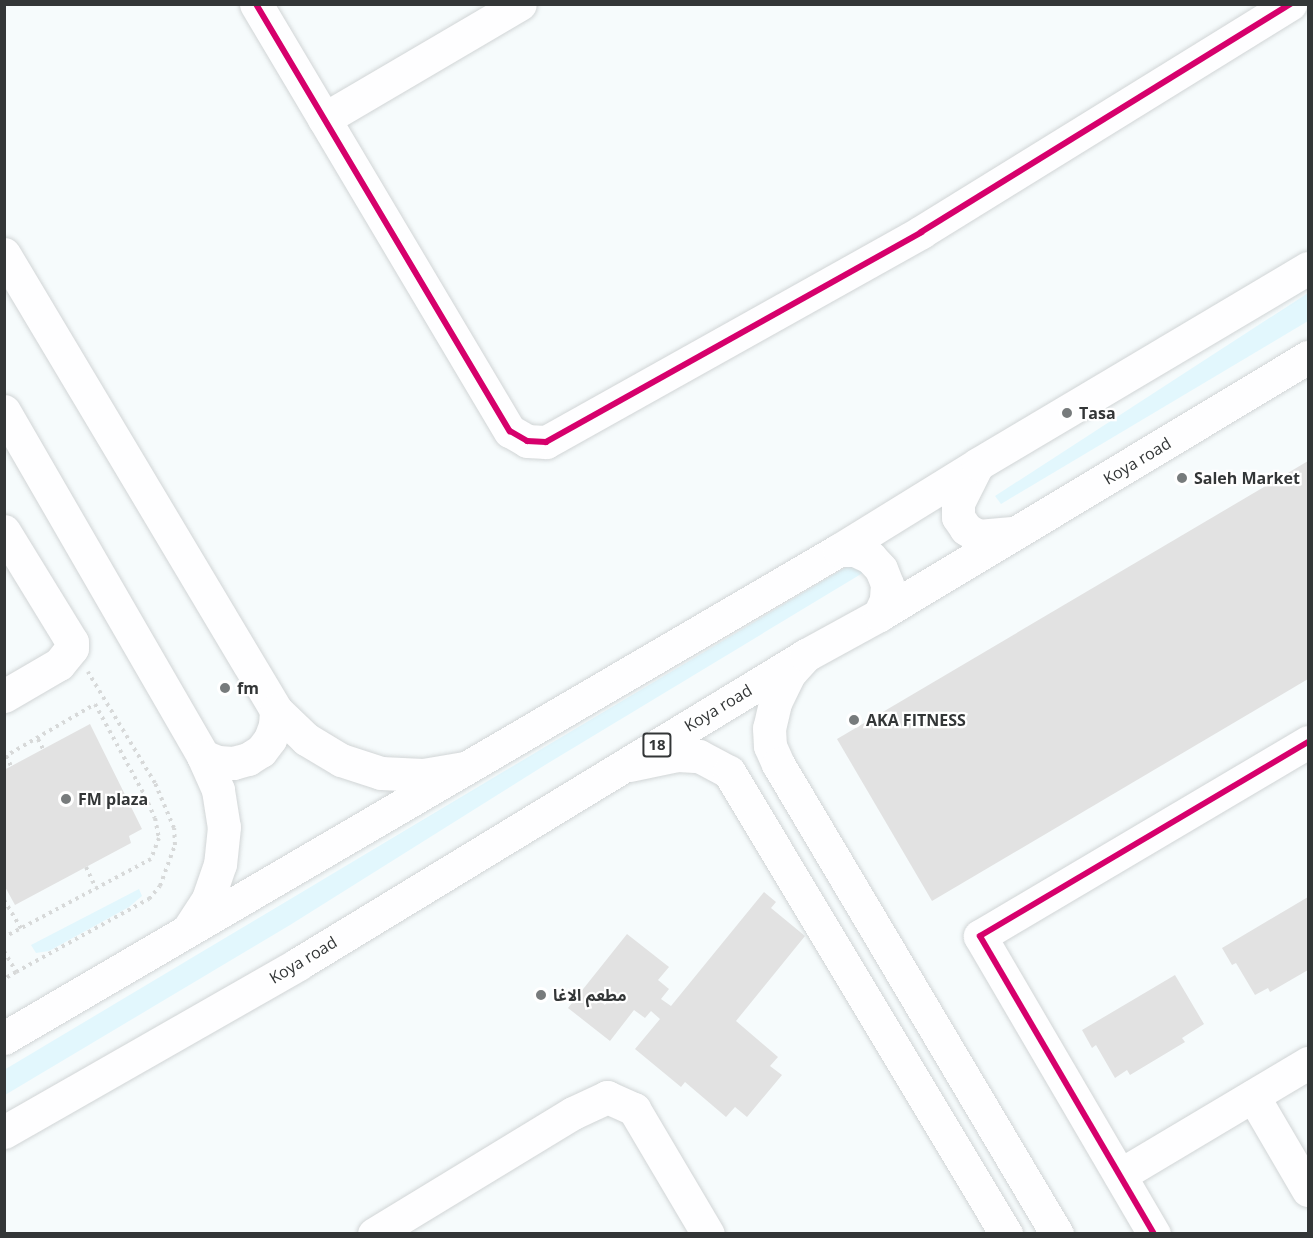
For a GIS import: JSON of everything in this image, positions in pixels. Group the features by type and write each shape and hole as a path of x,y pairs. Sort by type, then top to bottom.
{"main road":[{"path":"256,4 510,431 527,441 546,442 921,232 1290,4"},
{"path":"324,120 520,4"},
{"path":"4,254 276,710 306,739 341,760 371,770 423,775 464,768"},
{"path":"4,1038 839,550 978,464 1308,268"},
{"name":"Koya road","path":"4,1132 298,964 806,655 879,615 1308,357"},
{"path":"4,411 203,756 218,790 224,827 220,864 208,899 188,930"},
{"path":"978,464 957,503 958,517 966,529 978,536 1016,533"},
{"path":"4,531 72,642 72,648 59,664 4,696"},
{"path":"839,550 855,550 870,557 881,569 887,584 886,600 879,615"},
{"path":"806,655 789,674 775,703 769,728 773,753 1057,1233"},
{"path":"203,756 218,762 233,763 248,759 261,751 270,739 275,725 276,710"},
{"path":"1154,1233 981,936 1308,742"},
{"path":"734,777 773,753"},
{"path":"619,768 677,755 699,756 714,762 734,777 1005,1233"},
{"path":"1120,1175 1308,1063"},
{"path":"1253,1096 1308,1190"},
{"path":"374,1233 573,1113 607,1097 634,1109 708,1233"}],"path":[{"path":"4,979 149,899 160,886 175,846 174,828 155,783 87,669 79,673"},
{"path":"4,937 151,859 159,838 155,818 95,704 5,757 11,766"},
{"path":"38,738 43,749"},
{"path":"86,867 96,888"},
{"path":"4,900 21,928"},
{"path":"4,951 16,972"}],"shaded area":[{"path":"1308,293 1308,321 1001,504 995,496"},
{"path":"858,560 866,571 545,765 290,925 5,1095 4,1070"},
{"path":"139,889 142,896 129,907 49,951 36,953 31,945"}],"building":[{"path":"1308,461 1308,679 932,901 837,739"},
{"name":"FM plaza","path":"90,724 142,829 129,836 131,843 15,905 4,885 4,770"},
{"path":"764,892 776,902 771,908 805,936 736,1021 778,1057 770,1066 782,1075 747,1117 735,1107 726,1117 685,1082 681,1087 635,1049 660,1019 651,1011 645,1018 634,1010 610,1041 568,1008 627,934 669,967 658,980 669,989 661,999 671,1006"},
{"path":"1308,897 1308,970 1270,992 1268,988 1255,995 1236,963 1232,965 1222,948"},
{"path":"1175,975 1204,1024 1182,1038 1185,1042 1130,1075 1127,1070 1115,1078 1096,1045 1092,1048 1082,1030"}],"cycle path":[{"path":"256,4 510,431 527,441 546,442 921,232 1290,4"},
{"path":"1154,1234 980,936 1308,742"}],"place":[{"name":"Tasa","path":"1067,413"},
{"name":"Saleh Market","path":"1182,478"},
{"name":"fm","path":"225,688"},
{"name":"AKA FITNESS","path":"854,720"},
{"name":"FM plaza","path":"66,799"},
{"name":"مطعم الاغا","path":"541,995"}]}
